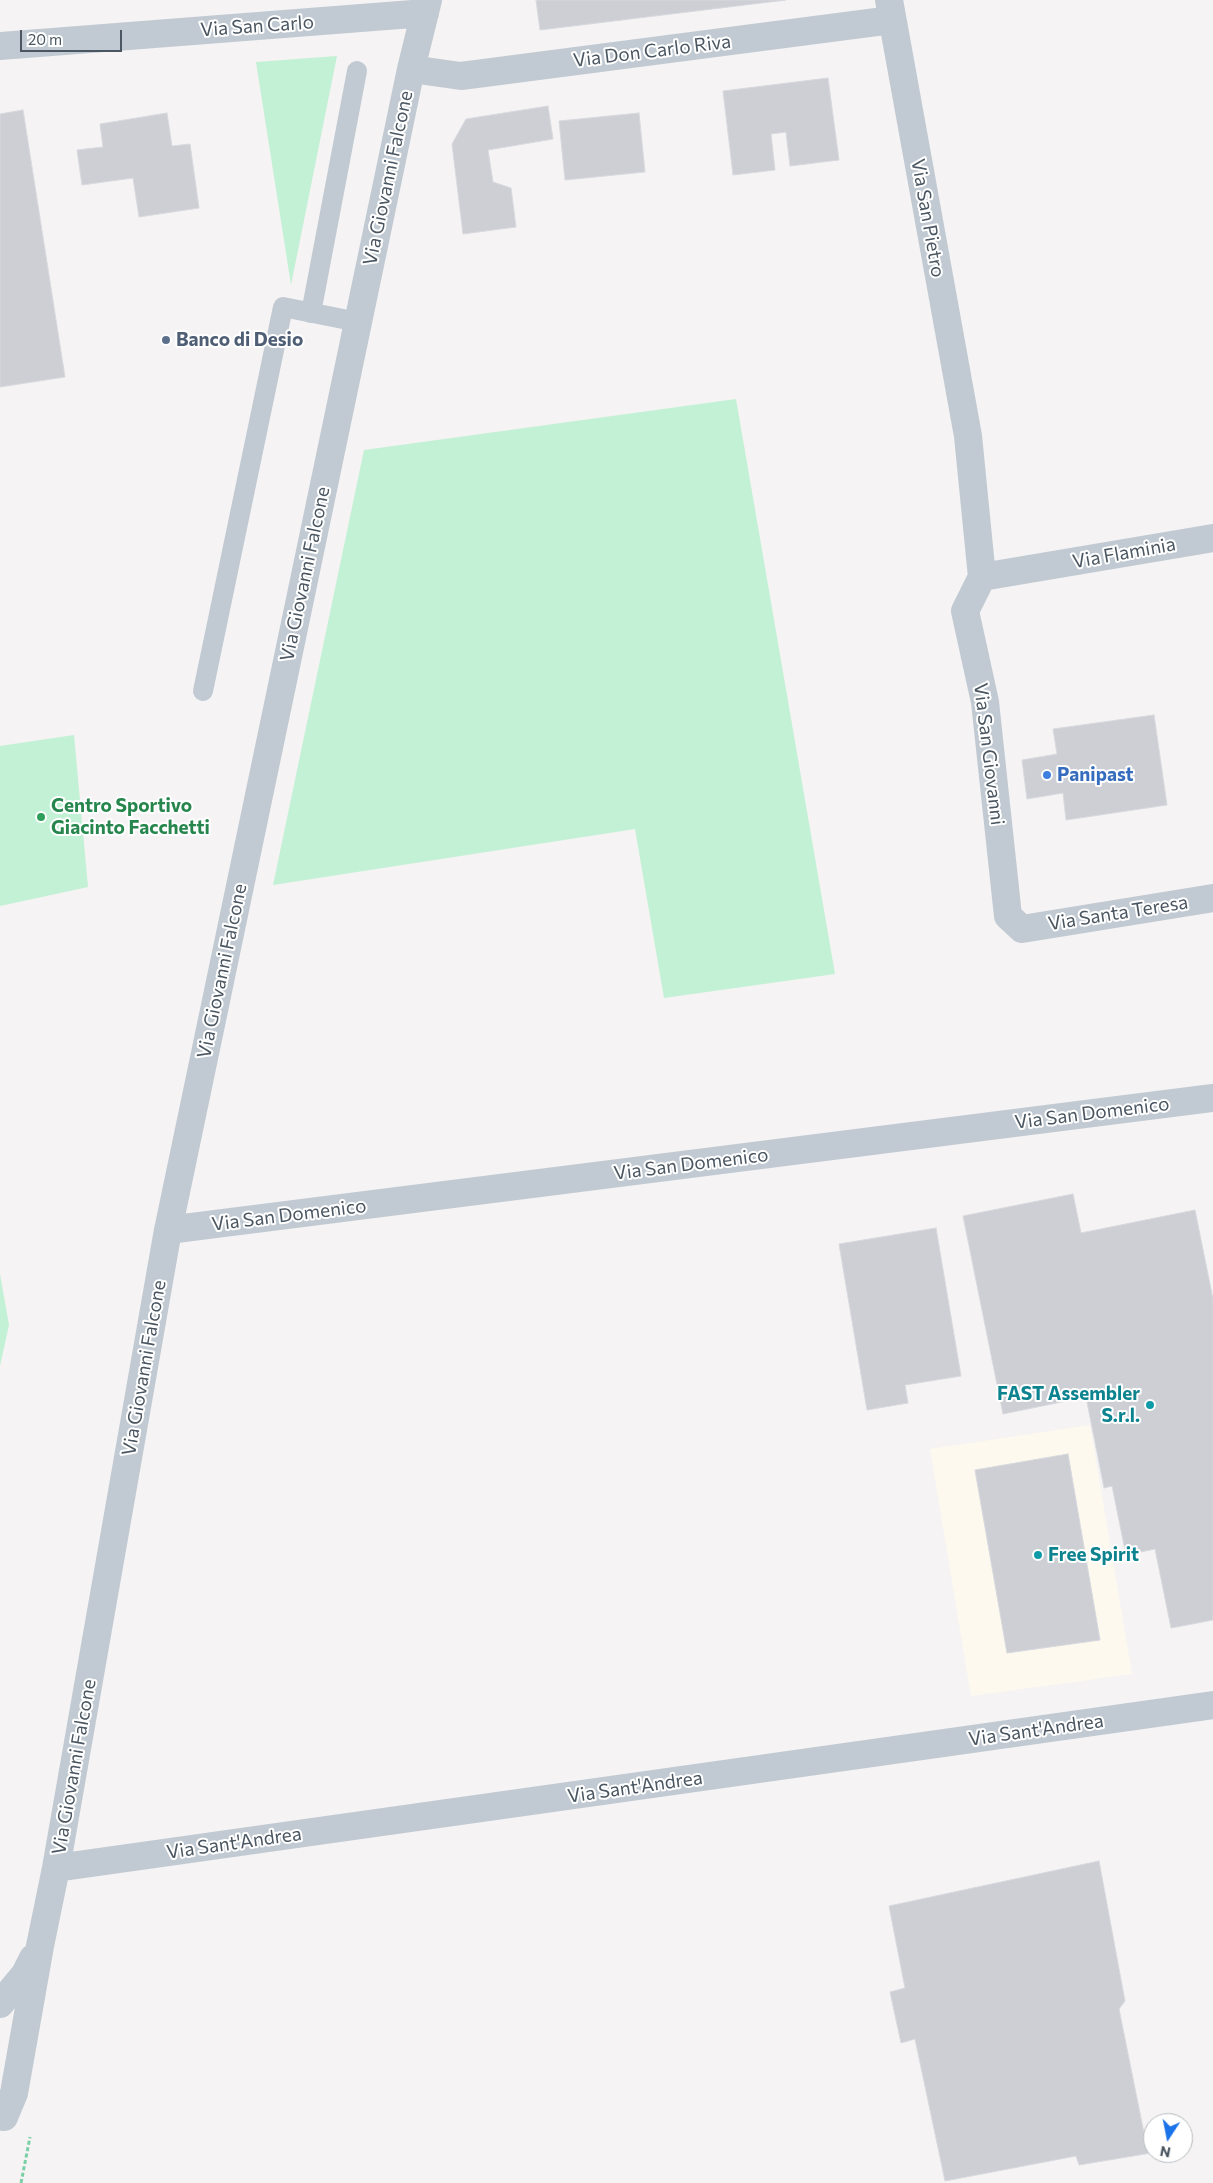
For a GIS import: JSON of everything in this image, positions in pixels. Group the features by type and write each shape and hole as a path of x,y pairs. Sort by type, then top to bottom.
{"street":[{"name":"Via San Carlo","path":"0,46 426,6"},
{"name":"Via Giovanni Falcone","path":"2,2127 14,2093 56,1868 168,1230 411,69 426,6"},
{"name":"Via Don Carlo Riva","path":"411,69 461,76 890,10"},
{"name":"Via San Pietro","path":"890,10 968,436 982,577"},
{"name":"Via Flaminia","path":"982,577 1213,538"},
{"name":"Via San Giovanni","path":"982,577 965,611 984,702 1008,916 1022,929"},
{"name":"Via Santa Teresa","path":"1022,929 1213,898"},
{"name":"Via San Domenico","path":"168,1230 1213,1098"},
{"name":"Via Sant'Andrea","path":"56,1868 1213,1705"},
{"name":"Via Giovanni Falcone","path":"0,2004 24,1974 40,1946"},
{"path":"0,2091 2,2127"}],"lane":[{"path":"311,313 358,71"},
{"path":"203,691 283,307 358,322"}],"shaded area":[{"path":"1090,1425 1132,1674 971,1696 930,1449"}],"green space":[{"path":"337,56 291,285 256,62"},
{"path":"736,399 835,974 664,998 635,829 273,885 364,450"},
{"name":"Centro Sportivo Giacinto Facchetti","path":"74,735 88,887 0,906 0,746"},
{"path":"0,1274 9,1325 0,1366"}],"building":[{"path":"536,0 786,0 540,30"},
{"path":"828,78 839,160 790,166 786,132 771,134 775,170 733,175 723,91"},
{"path":"548,106 553,139 488,150 493,182 511,188 516,227 463,234 452,144 466,119"},
{"path":"23,110 65,377 0,387 0,114"},
{"path":"167,113 172,146 190,144 199,208 139,217 133,178 82,185 77,150 103,147 100,124"},
{"path":"639,113 645,172 565,180 559,121"},
{"path":"1154,715 1167,805 1066,820 1063,793 1027,799 1022,760 1057,754 1053,729"},
{"name":"FAST Assembler S.r.l.","path":"1073,1194 1081,1233 1195,1210 1213,1299 1213,1620 1171,1628 1155,1549 1126,1555 1112,1486 1104,1488 1086,1397 1003,1414 963,1216"},
{"path":"936,1228 961,1376 905,1385 908,1403 867,1410 839,1244"},
{"name":"Free Spirit","path":"1068,1454 1100,1640 1007,1653 975,1470"},
{"path":"1099,1861 1125,2001 1119,2009 1143,2128 1143,2154 1079,2165 1076,2156 945,2181 915,2039 901,2043 890,1992 905,1988 889,1906"}],"place":[{"name":"Banco di Desio","path":"166,340"},
{"name":"Panipast","path":"1047,775"},
{"name":"Centro Sportivo Giacinto Facchetti","path":"41,817"},
{"name":"FAST Assembler S.r.l.","path":"1150,1405"},
{"name":"Free Spirit","path":"1038,1555"}]}
